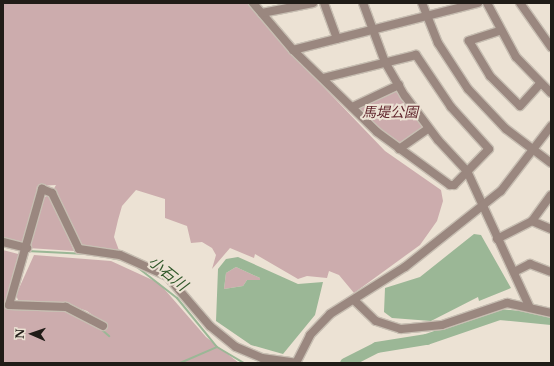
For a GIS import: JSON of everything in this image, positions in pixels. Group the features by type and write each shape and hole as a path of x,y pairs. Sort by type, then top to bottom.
{"street":[{"path":"253,3 293,50 352,107 399,149 452,186 488,147 451,107 419,56 385,62 323,78"},
{"path":"262,13 313,3"},
{"path":"324,3 337,39"},
{"path":"363,3 385,62 399,85 428,129 467,171 529,306"},
{"path":"422,3 438,43 468,89 492,117 533,152 551,164"},
{"path":"293,50 478,3"},
{"path":"487,3 500,31 540,84 551,93"},
{"path":"520,3 551,47"},
{"path":"500,31 469,41 490,76 520,106 540,84"},
{"path":"352,107 399,85"},
{"path":"103,326 66,307 9,304 38,208 38,194 42,189 48,189 70,224 79,249 120,254 167,276 210,326 236,347 262,358 296,363 317,326 405,267 512,180 551,126"},
{"path":"399,149 428,129"},
{"path":"497,239 532,221 551,195"},
{"path":"532,221 551,229"},
{"path":"3,242 26,250"},
{"path":"514,272 530,264 551,272"},
{"path":"354,300 376,321 401,330 442,325 495,306 529,306 551,313"}],"green space":[{"path":"3,3 250,3 292,54 385,151 441,190 443,201 437,221 420,245 354,293 339,275 329,271 327,278 307,276 298,279 255,254 254,258 230,248 212,269 216,255 212,248 202,242 191,243 187,226 165,218 165,199 136,190 122,206 118,220 114,237 120,253 77,245 72,225 52,192 56,185 37,186 35,207 25,242 3,239"},
{"name":"馬堤公園","path":"397,87 423,128 396,145 360,109 361,105"},
{"path":"48,195 52,198 74,251 28,248 44,198"},
{"path":"3,250 22,255 5,309 67,312 101,330 105,324 87,311 67,304 18,300 16,295 34,255 111,261 159,283 206,337 239,363 3,363"},
{"path":"236,267 260,278 260,280 247,280 243,286 224,289 226,273"}],"shaded area":[{"path":"474,234 481,235 511,288 479,301 478,297 431,321 392,318 384,312 385,288 420,277"},
{"path":"238,257 298,284 323,282 315,315 283,354 251,345 216,321 218,269 226,259","holes":["236,267 260,278 260,280 247,280 243,286 224,289 226,273"]}],"waterway":[{"name":"小石川","path":"27,251 87,254"},
{"name":"小石川","path":"111,258 122,260"},
{"name":"小石川","path":"137,267 177,298 217,347 244,363"},
{"name":"小石川","path":"345,363 376,347 426,339 499,314 551,319"},
{"path":"101,329 109,336"},
{"path":"180,363 217,347"}]}
